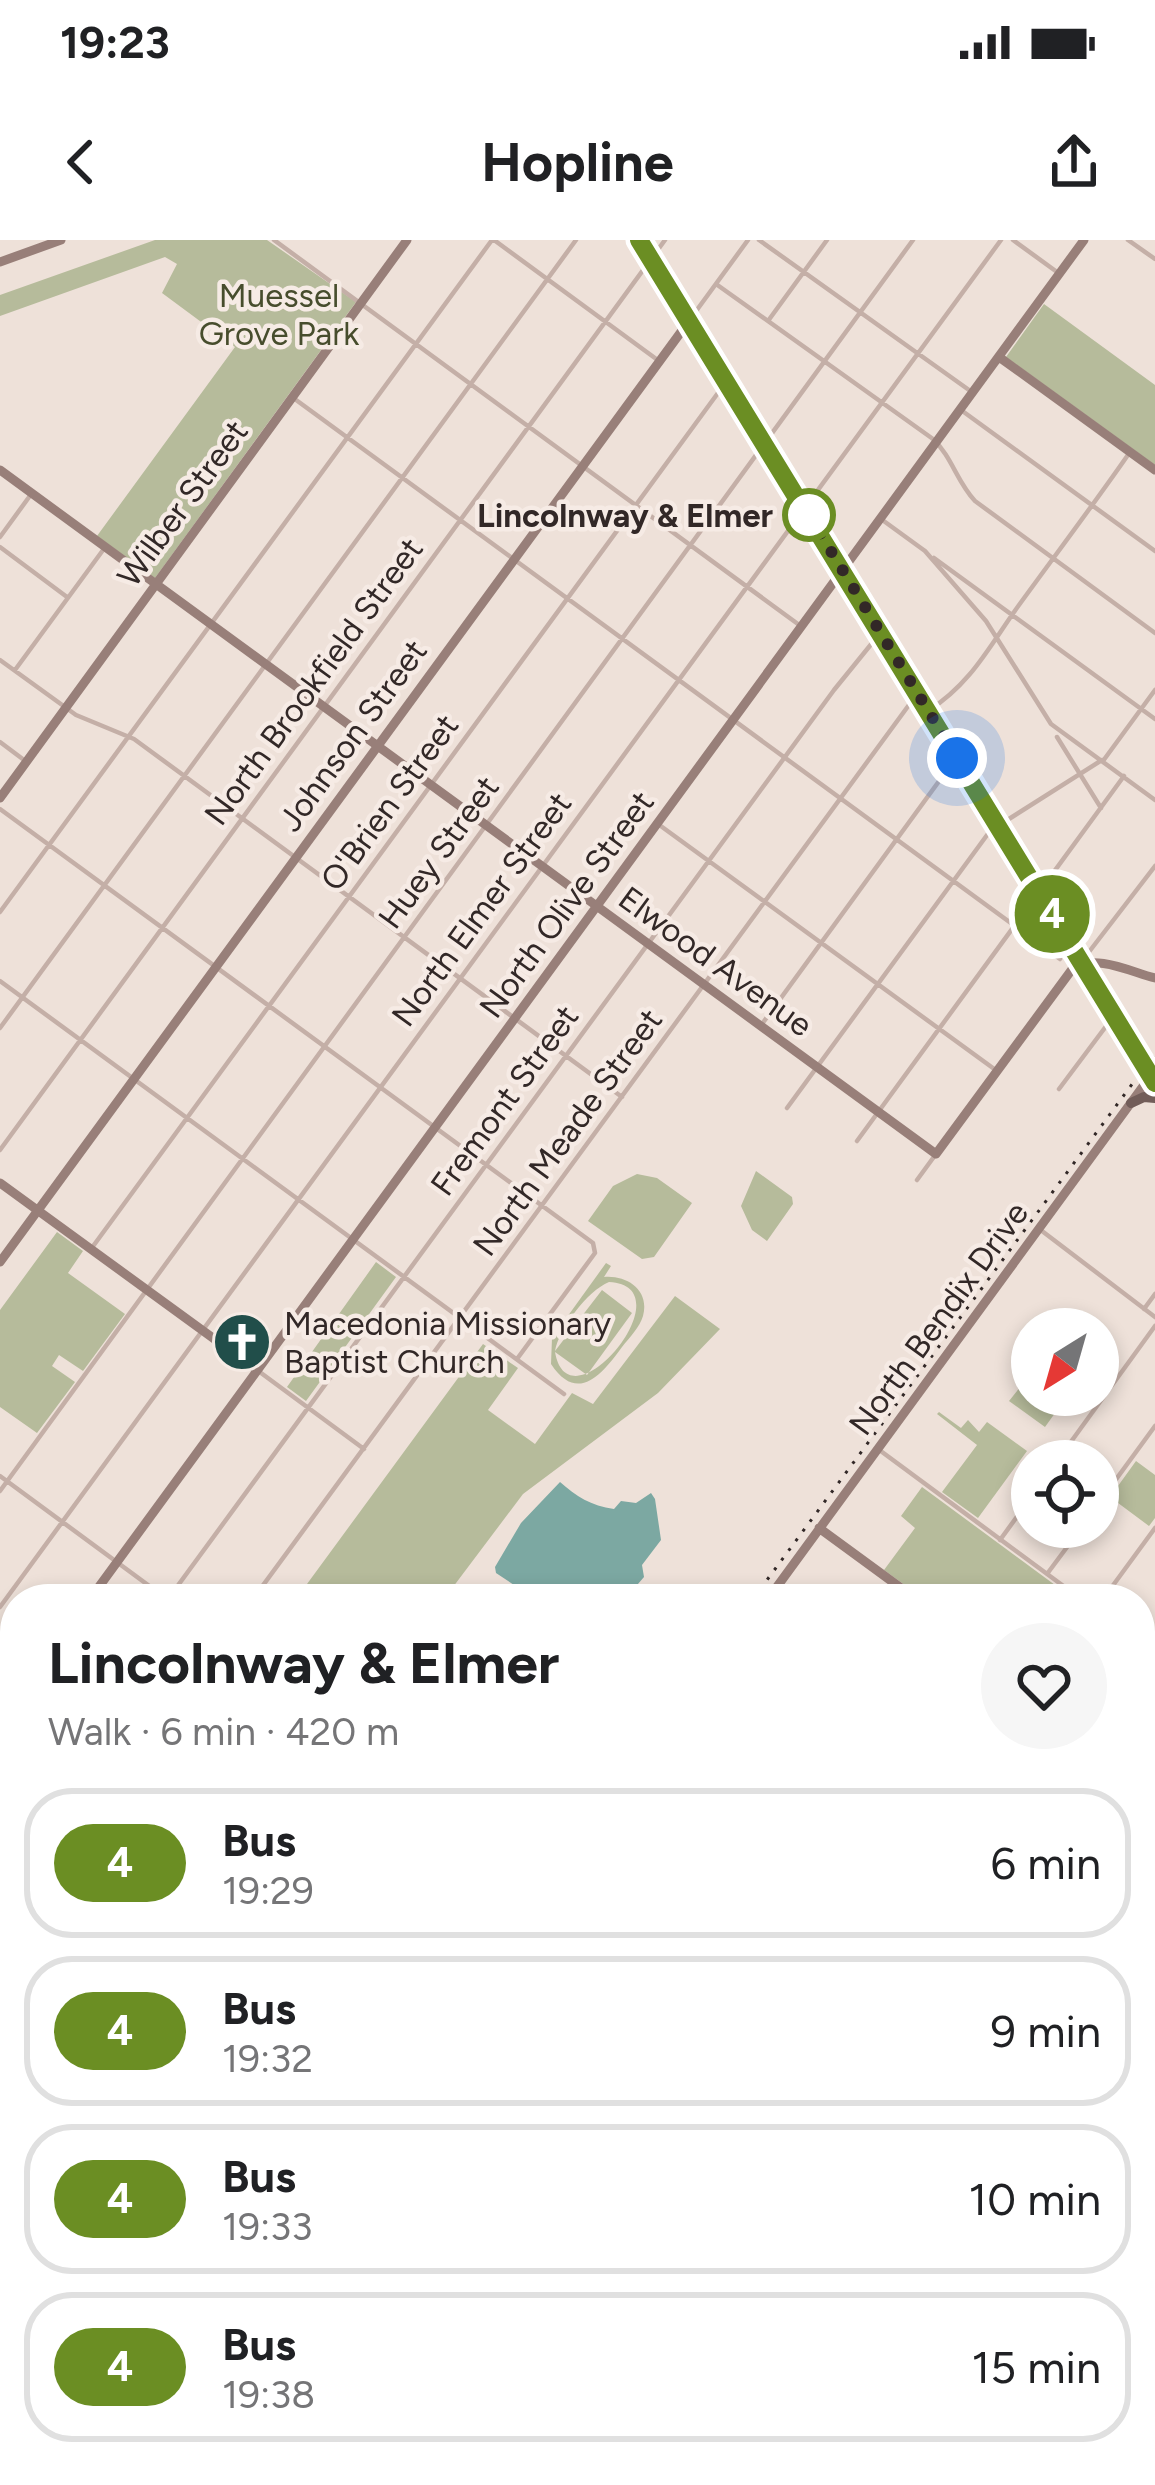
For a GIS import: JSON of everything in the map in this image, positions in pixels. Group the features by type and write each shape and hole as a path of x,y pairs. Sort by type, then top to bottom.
{"main road":[{"path":"639,240 1080,963 1154,1076"},
{"path":"1138,1055 1155,1056"},
{"path":"1131,1102 1155,1098"}],"street":[{"path":"30,251 36,240"},
{"path":"0,262 61,240"},
{"path":"274,240 802,627"},
{"name":"Wilber Street","path":"0,798 407,240"},
{"path":"0,912 493,240 659,361"},
{"path":"0,1028 576,240"},
{"name":"North Brookfield Street","path":"0,1150 665,240"},
{"name":"Johnson Street","path":"0,1262 748,240"},
{"path":"759,240 973,393"},
{"path":"768,322 827,240"},
{"name":"Huey Street","path":"0,1491 913,240"},
{"name":"North Elmer Street","path":"17,1584 1001,240"},
{"path":"1013,240 1059,274"},
{"name":"North Olive Street","path":"101,1584 1084,240"},
{"path":"1128,240 1155,260"},
{"path":"716,284 937,442 970,496 1155,633"},
{"path":"999,357 1155,470"},
{"name":"O'Brien Street","path":"91,1250 726,382"},
{"path":"292,397 1060,958"},
{"path":"961,410 1155,551"},
{"path":"928,711 966,683 1130,452"},
{"name":"Elwood Avenue","path":"0,470 936,1154"},
{"path":"0,537 32,493"},
{"path":"881,519 1155,719"},
{"path":"15,670 106,546"},
{"path":"0,547 68,598"},
{"path":"925,551 998,639 1051,724 1155,800"},
{"name":"Fremont Street","path":"178,1584 870,641 882,634"},
{"path":"0,660 66,708 130,736 623,1098"},
{"path":"787,1108 998,824 1103,761 1155,691"},
{"name":"North Meade Street","path":"265,1584 918,693"},
{"path":"1057,737 1101,808"},
{"path":"0,742 26,761"},
{"path":"760,1027 957,758"},
{"path":"857,1141 1124,776"},
{"path":"0,809 596,1246 517,1359"},
{"path":"658,824 998,1071"},
{"path":"917,1180 1080,963 1152,877 1155,866"},
{"path":"1080,963 1095,962 1155,978"},
{"path":"0,981 565,1394"},
{"path":"1059,1090 1114,1016"},
{"name":"North Bendix Drive","path":"778,1584 1154,1076"},
{"path":"0,1183 364,1449"},
{"path":"1038,1227 1155,1317"},
{"path":"1144,1309 1155,1294"},
{"path":"1072,1440 1155,1326"},
{"path":"1119,1475 1155,1426"},
{"path":"877,1448 1061,1584"},
{"path":"0,1477 147,1584"},
{"path":"1000,1540 1011,1525"},
{"path":"819,1528 896,1584"},
{"path":"1114,1584 1155,1528"},
{"path":"1047,1574 1066,1548"}],"green space":[{"name":"Muessel Grove Park","path":"155,240 267,240 356,302 155,578 97,536 235,347 162,293 177,264 165,257 0,316 0,295"},
{"path":"1044,304 1155,385 1155,465 1006,357"},
{"path":"756,1171 792,1197 793,1204 767,1241 752,1230 741,1206"},
{"path":"637,1174 657,1178 692,1203 654,1257 642,1259 588,1221 613,1186"},
{"path":"57,1232 83,1251 68,1273 125,1314 83,1371 59,1355 52,1366 75,1382 37,1433 0,1407 0,1310"},
{"path":"376,1262 396,1277 306,1401 287,1387"},
{"path":"606,1263 611,1266 604,1277 628,1282 640,1292 644,1307 639,1324 590,1381 571,1382 561,1376 551,1364 552,1338","holes":["609,1282 630,1289 636,1306 631,1327 617,1348 590,1371 632,1313 602,1290 555,1351 575,1312","555,1352 585,1373 565,1372"]},
{"path":"675,1296 720,1329 658,1393 523,1494 455,1584 307,1584 483,1344 518,1368 488,1410 535,1444 572,1393 593,1404"},
{"path":"937,1414 961,1428 968,1420 979,1432 987,1422 1012,1440 1011,1473 978,1518 942,1492 977,1445"},
{"path":"1030,1416 1053,1416 1045,1427"},
{"path":"1136,1461 1155,1475 1155,1518 1149,1526 1119,1504 1119,1485"},
{"path":"922,1487 1054,1584 903,1584 884,1570 915,1528 901,1516"}],"water":[{"path":"560,1482 584,1500 614,1509 621,1501 636,1503 651,1493 661,1540 642,1565 644,1577 638,1584 512,1584 496,1573 495,1567 521,1523"}],"railway":[{"path":"764,1584 1155,1053"}],"bus line":[{"name":"4","path":"639,240 1155,1083"}],"place":[{"name":"Lincolnway & Elmer","path":"809,515"},
{"name":"Macedonia Missionary Baptist Church","path":"242,1342"}],"route":[{"path":"809,515 957,758"}]}
